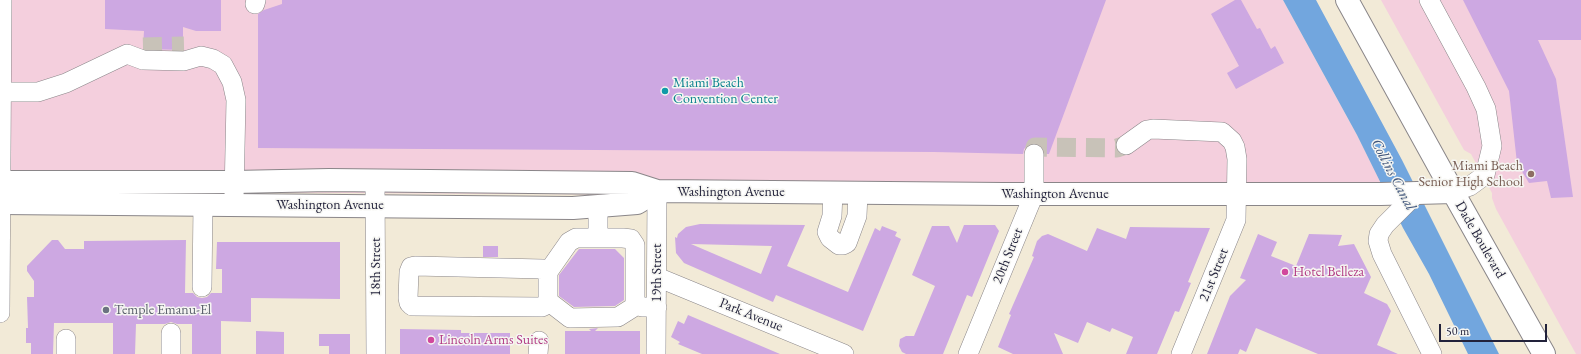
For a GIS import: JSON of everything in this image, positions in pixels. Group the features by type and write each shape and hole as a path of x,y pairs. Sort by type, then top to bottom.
{"main road":[{"name":"Dade Boulevard","path":"1347,0 1544,354"},
{"name":"Washington Avenue","path":"1,192 234,182 376,181 632,183 657,191 1034,194 1418,194 1453,192"},
{"name":"Washington Avenue","path":"1,192 233,205 376,205 573,208 637,203 657,191"}],"street":[{"path":"0,313 2,0"},
{"path":"1429,0 1476,87 1486,109 1492,146 1485,175 1470,186 1453,192"},
{"path":"184,46 201,56 213,59 223,65 232,82 236,100 233,205"},
{"path":"2,92 38,92 66,83 135,50 143,60 184,61 201,56"},
{"name":"21st Street","path":"1126,145 1147,130 1153,129 1222,132 1232,141 1235,147 1237,159 1236,220 1181,354"},
{"name":"20th Street","path":"968,354 1034,194 1034,154"},
{"name":"18th Street","path":"376,181 376,354"},
{"name":"19th Street","path":"656,354 657,191"},
{"path":"833,192 832,216 827,232 830,238 839,245 846,243 857,216 858,193"},
{"path":"1418,194 1385,225 1379,234 1379,246 1432,354"},
{"path":"202,287 203,204"},
{"path":"598,206 598,237"},
{"path":"548,272 543,269 415,266 410,268 409,272 409,303 412,306 542,307 546,305 548,301 548,272 569,242 576,238 598,237 631,239 635,245 635,301 637,305"},
{"name":"Park Avenue","path":"657,276 844,354"},
{"path":"548,301 570,318 618,317 637,305"},
{"path":"637,305 642,307 656,307"},
{"path":"171,333 171,354"}],"shaded area":[{"path":"0,0 1283,0 1357,135 1389,199 0,191"},
{"name":"Miami Beach Senior High School","path":"1381,0 1581,0 1581,354 1576,354 1496,209 1492,198 1492,193 1471,154 1464,150"}],"water":[{"name":"Collins Canal","path":"1283,0 1316,0 1402,160 1499,354 1468,354 1429,274 1403,228 1357,135"}],"building":[{"path":"105,0 221,0 221,31 196,31 183,27 183,50 145,49 143,48 144,31 105,29"},
{"name":"Miami Beach Convention Center","path":"282,0 1106,0 1049,154 1045,154 1043,148 1039,144 1034,143 1028,145 1024,149 1023,154 934,152 258,148 258,14 264,10 282,4"},
{"path":"1235,0 1241,0 1257,29 1260,28 1271,49 1275,46 1284,63 1236,89 1227,73 1239,66 1211,14"},
{"path":"1463,0 1581,0 1581,40 1538,40 1556,79 1573,197 1551,198 1547,181 1529,183 1517,163 1509,91"},
{"path":"700,224 805,225 787,266 848,292 875,228 880,231 882,226 897,232 895,236 901,239 863,331 776,295 773,302 684,263 676,253 675,237 677,238 678,234 686,227","holes":["691,244 772,246 761,274"]},
{"path":"964,225 995,225 999,231 972,297 967,295 943,354 906,354 902,352 899,346 900,339 906,336 914,336 935,286 912,275 932,226 949,226 957,243"},
{"path":"1130,227 1210,228 1188,282 1191,283 1179,312 1175,311 1157,354 1126,354 1133,337 1112,328 1110,332 1087,322 1078,343 1054,333 1063,354 1013,354 998,347 1011,315 1009,314 1034,257 1032,256 1037,241 1042,236 1048,234 1087,251 1097,228 1126,239"},
{"path":"1258,234 1277,242 1271,256 1296,266 1309,234 1342,235 1338,246 1354,244 1371,277 1364,293 1387,304 1391,311 1377,345 1398,354 1318,354 1256,328 1246,352 1240,349 1238,354 1207,354 1230,296 1246,280 1240,278"},
{"path":"52,240 58,240 65,249 84,249 84,241 186,240 185,293 193,293 197,297 202,298 207,297 211,293 222,293 222,269 216,269 217,242 340,242 340,299 251,298 251,322 221,321 221,354 192,354 192,324 177,324 171,322 165,324 136,324 135,354 113,354 113,323 54,323 53,354 31,354 31,343 26,343 26,328 28,328 27,297 34,297 34,281 27,271 27,266"},
{"path":"483,246 498,246 498,257 483,257"},
{"path":"579,249 615,249 624,258 624,300 615,306 574,307 559,296 559,275"},
{"path":"688,315 780,354 702,354 678,344 680,342 671,337 678,321 684,324"},
{"path":"598,328 595,331 640,331 640,354 565,354 565,331 591,331 589,329"},
{"path":"400,329 461,330 461,333 510,333 510,354 400,354"},
{"path":"256,331 284,332 284,354 256,354"},
{"path":"319,334 350,334 350,354 329,354 329,346 319,346"}],"tunnel":[{"path":"143,47 184,46"},
{"path":"1034,154 1035,147 1117,148 1126,145"}],"place":[{"name":"Miami Beach Convention Center","path":"665,91"},
{"name":"Miami Beach Senior High School","path":"1531,174"},
{"name":"Hotel Belleza","path":"1285,272"},
{"name":"Temple Emanu-El","path":"106,310"},
{"name":"Lincoln Arms Suites","path":"431,340"}]}
